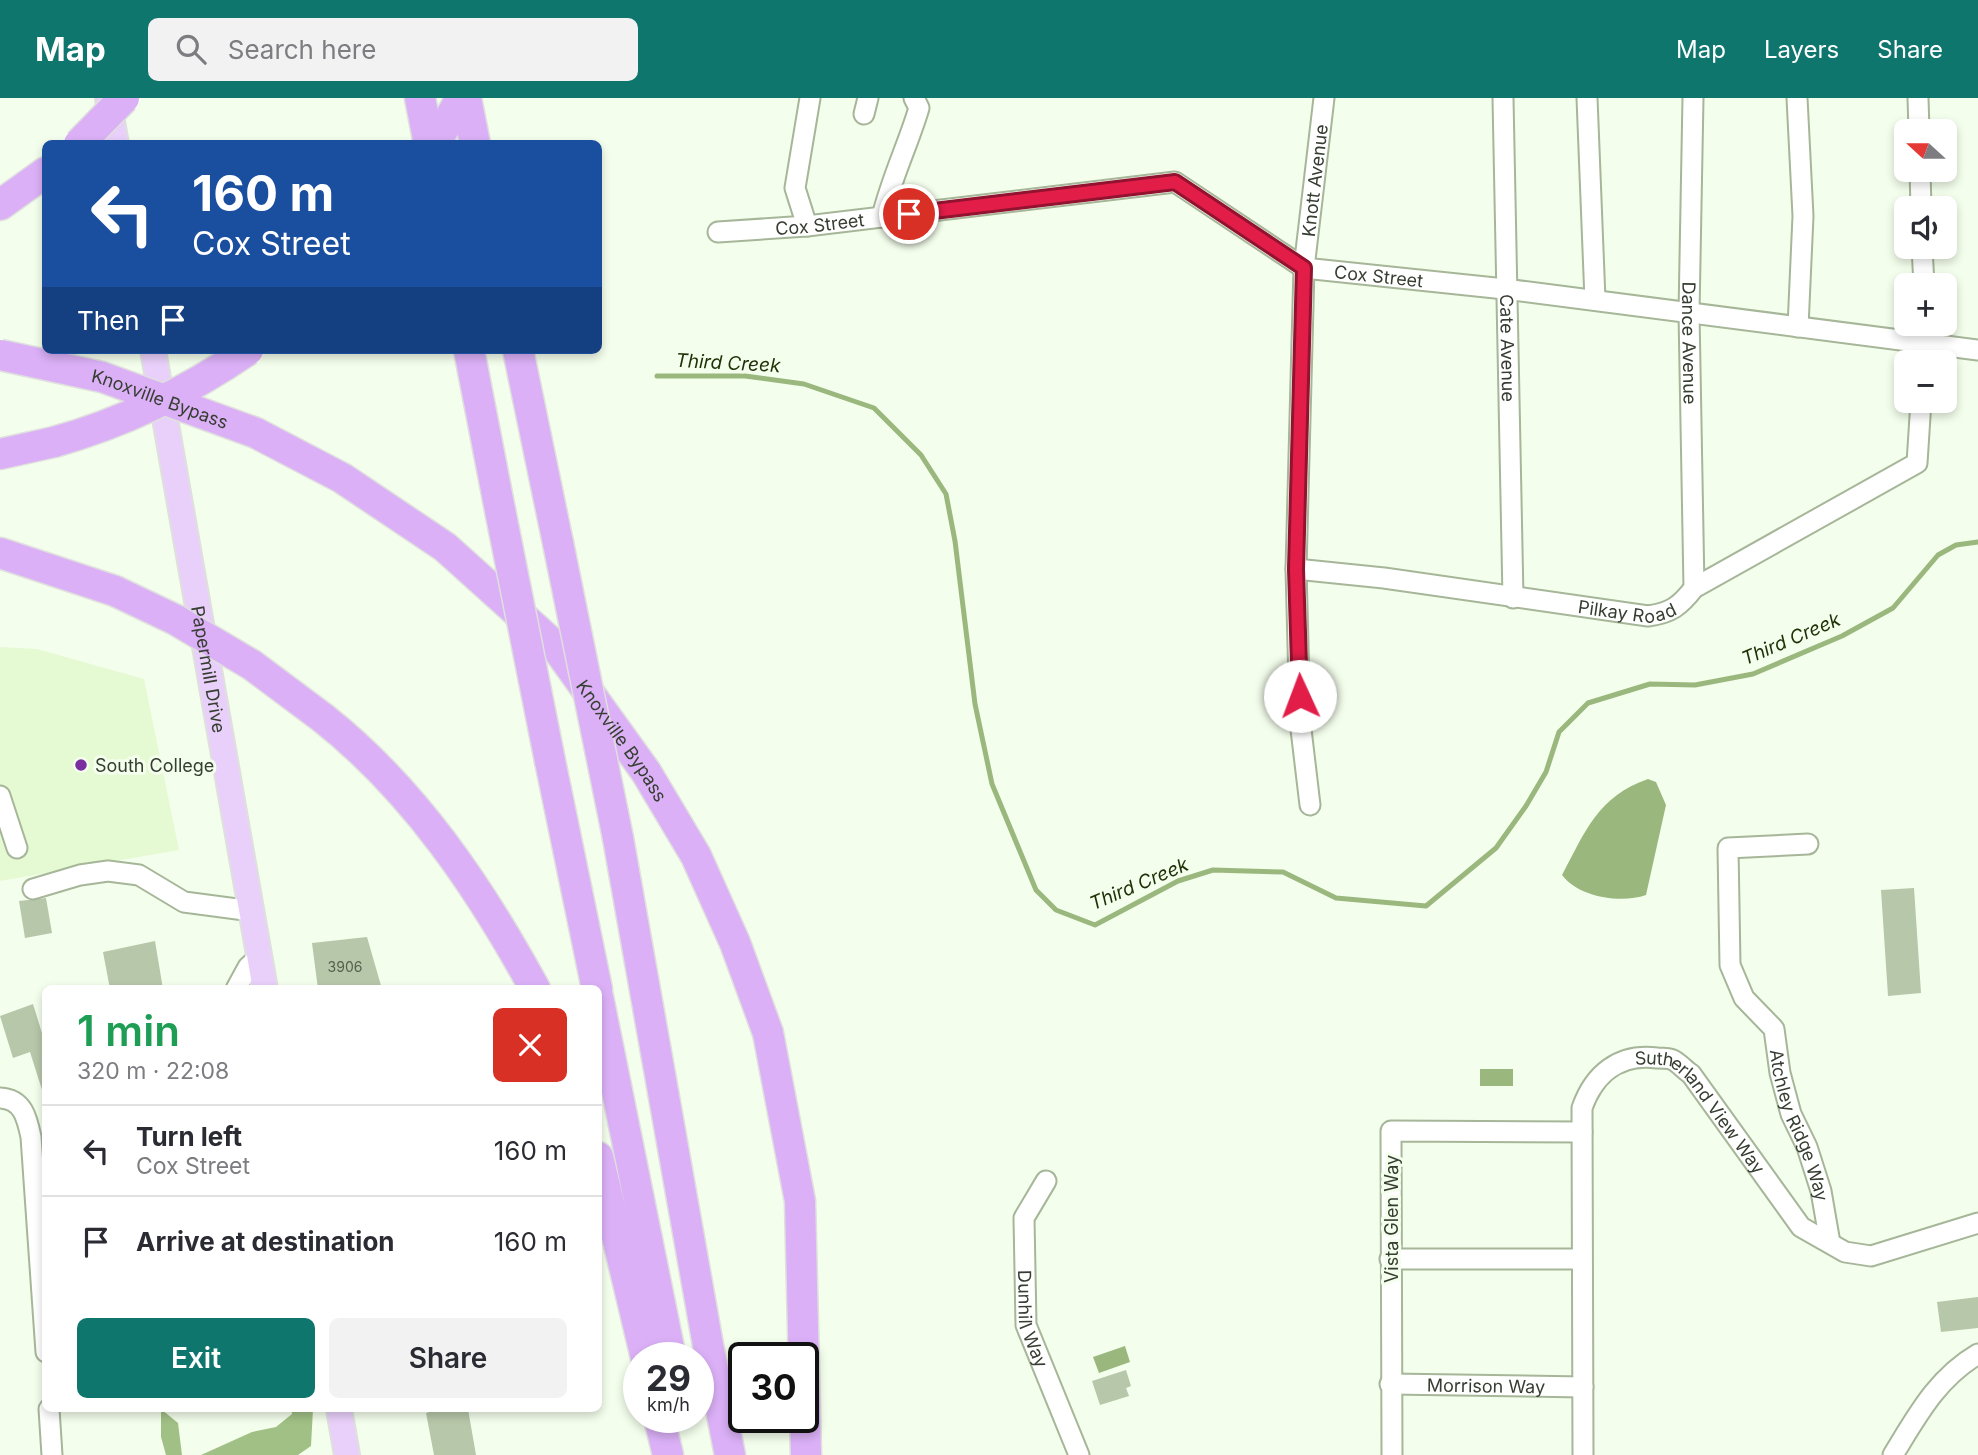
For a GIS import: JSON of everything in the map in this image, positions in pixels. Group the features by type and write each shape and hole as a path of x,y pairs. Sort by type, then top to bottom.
{"highway":[{"path":"83,140 124,98"},
{"path":"420,98 428,140"},
{"path":"437,140 463,98"},
{"path":"463,98 474,140"},
{"path":"0,205 42,175"},
{"path":"0,454 98,429 154,406 191,387 242,354"},
{"path":"470,354 596,985"},
{"path":"519,354 618,838 730,1455"},
{"name":"Knoxville Bypass","path":"0,355 102,377 256,432 342,478 445,547 556,647 646,772 696,856 734,943 768,1033 800,1201 806,1455"},
{"path":"0,553 115,592 176,620 252,665 323,718 346,737 400,792 455,857 498,920 533,985"},
{"path":"602,1017 668,1342"},
{"path":"602,1174 642,1342"},
{"path":"663,1433 668,1455"},
{"path":"683,1433 687,1455"}],"main road":[{"path":"108,98 115,140"},
{"name":"Papermill Drive","path":"154,354 264,985"},
{"path":"340,1412 347,1455"}],"street":[{"path":"807,226 795,188 810,98"},
{"path":"882,217 890,181 909,142 919,108 914,98"},
{"name":"Knott Avenue","path":"1310,806 1300,722 1296,569 1304,268 1324,98"},
{"name":"Cate Avenue","path":"1503,98 1513,598"},
{"path":"1587,98 1595,300"},
{"name":"Dance Avenue","path":"1693,98 1689,313 1694,587"},
{"path":"1797,98 1803,216 1798,327"},
{"path":"1919,98 1919,119"},
{"name":"Cox Street","path":"719,232 807,226 1175,182 1304,268 1505,289 1798,327 1910,350"},
{"name":"Cox Street","path":"1957,352 1978,351"},
{"name":"Pilkay Road","path":"1296,569 1384,578 1648,616 1665,614 1680,606 1694,587 1917,463 1920,413"},
{"path":"0,796 17,848"},
{"name":"Atchley Ridge Way","path":"1808,844 1728,848 1730,965 1744,998 1774,1029 1780,1073 1791,1114 1807,1147 1821,1191 1830,1243"},
{"path":"33,889 80,874 108,871 139,875 184,902 252,911"},
{"path":"238,985 247,967 260,956"},
{"name":"Sutherland View Way","path":"1583,1455 1582,1108 1588,1089 1601,1073 1620,1061 1646,1056 1672,1059 1690,1074 1801,1227 1845,1252 1871,1256 1978,1223"},
{"path":"0,1098 11,1098 25,1111 32,1138 42,1291"},
{"name":"Vista Glen Way","path":"1392,1455 1391,1131 1582,1132"},
{"name":"Dunhill Way","path":"1046,1181 1024,1218 1026,1325 1079,1455"},
{"path":"1391,1259 1581,1259"},
{"path":"1893,1455 1935,1388 1958,1366 1978,1354"},
{"name":"Morrison Way","path":"1390,1384 1583,1387"},
{"path":"49,1412 52,1455"}],"shaded area":[{"name":"South College","path":"0,647 37,649 144,679 179,850 0,881"},
{"path":"1648,779 1656,782 1666,805 1646,895 1625,899 1601,897 1569,883 1562,875 1595,817 1617,795"},
{"path":"1480,1069 1513,1069 1513,1086 1480,1086"},
{"path":"1125,1346 1130,1362 1099,1373 1093,1357"},
{"path":"161,1412 165,1412 178,1423 182,1455 166,1455 161,1437"},
{"path":"313,1412 311,1446 298,1455 201,1455 252,1432 276,1427 292,1414"}],"building":[{"path":"1914,888 1921,993 1888,996 1881,890"},
{"path":"46,898 52,933 25,938 19,901"},
{"path":"367,937 381,985 317,985 312,943"},
{"path":"155,941 162,985 109,985 103,952"},
{"path":"33,1004 42,1033 42,1090 30,1052 13,1058 0,1016"},
{"path":"1978,1297 1978,1328 1941,1332 1937,1302"},
{"path":"1126,1370 1131,1386 1126,1388 1129,1396 1100,1405 1092,1381"},
{"path":"469,1412 476,1455 434,1455 426,1413"}],"waterway":[{"name":"Third Creek","path":"657,376 745,376 804,384 874,408 921,455 946,494 955,541 975,704 992,784 1036,890 1056,910 1095,925 1178,881 1213,870 1283,872 1336,898 1426,906 1496,848 1546,772 1559,732 1588,703 1650,684 1695,685 1753,674 1842,636 1893,608 1938,555 1956,545 1978,542"}],"place":[{"name":"South College","path":"81,765"}],"route":[{"path":"909,214 1175,182 1304,268 1296,569 1300,696"}]}
